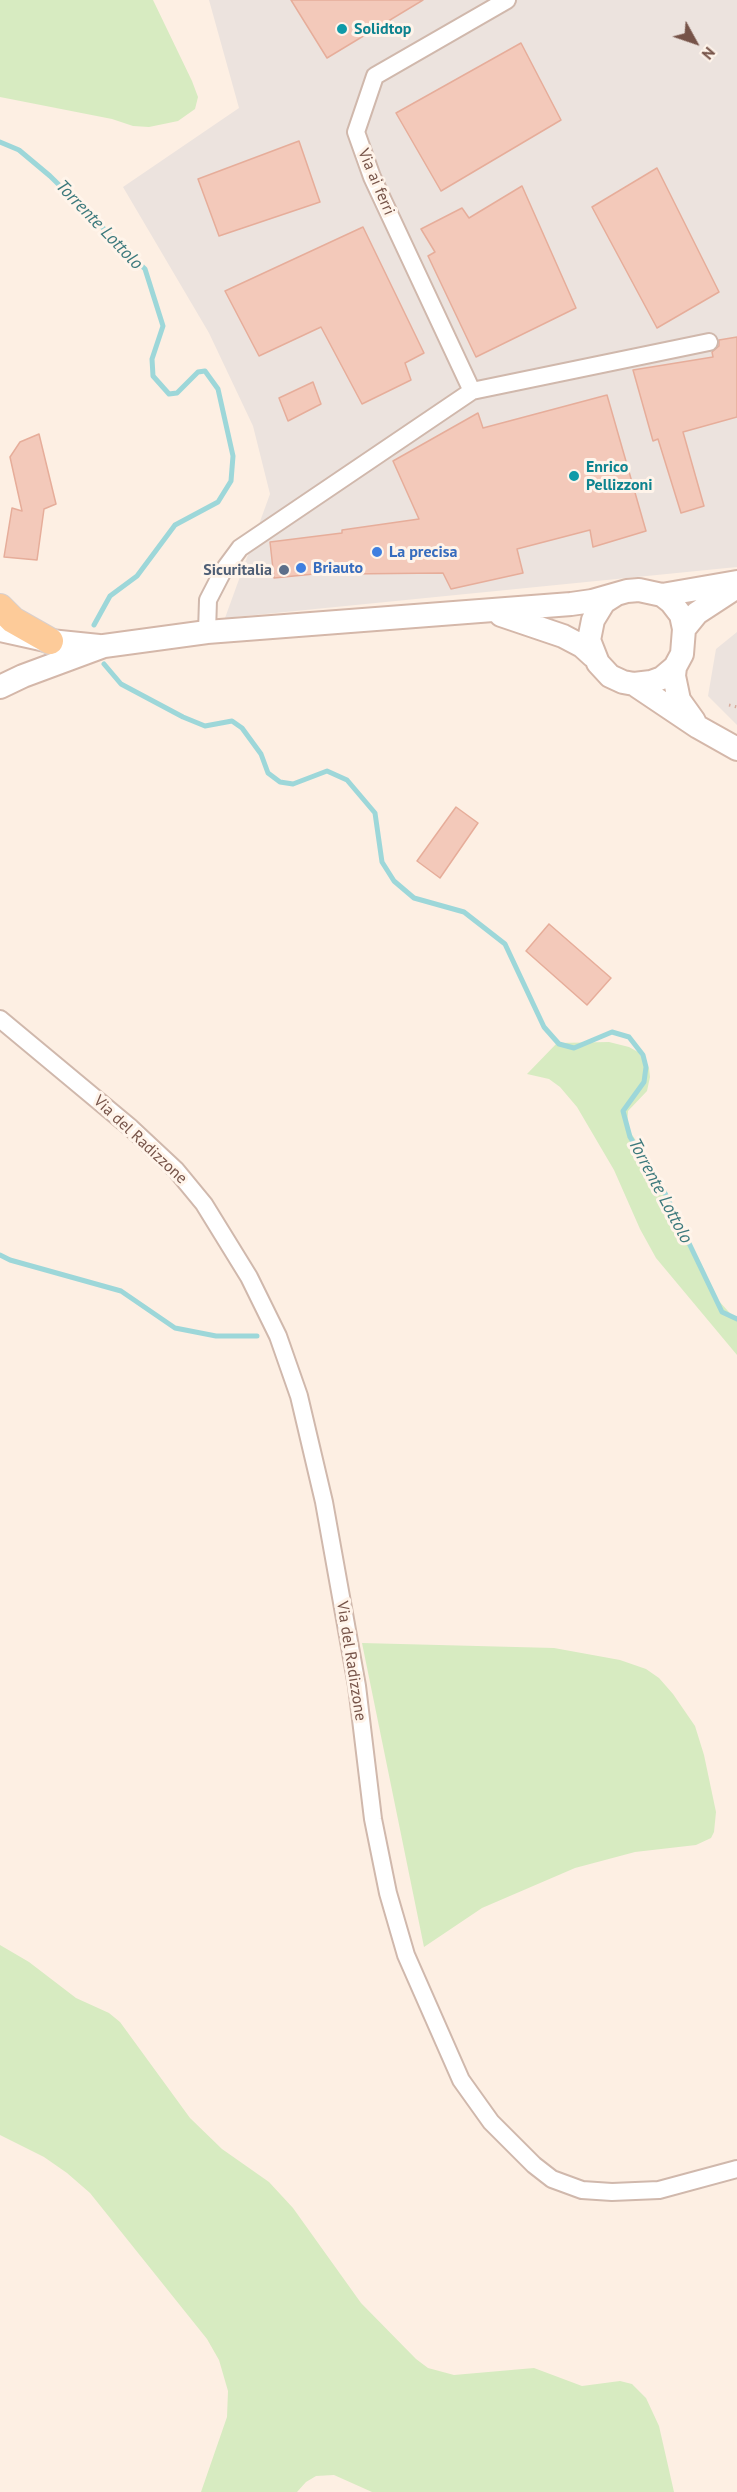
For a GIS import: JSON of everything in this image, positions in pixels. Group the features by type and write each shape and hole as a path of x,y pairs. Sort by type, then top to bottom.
{"main road":[{"path":"0,687 22,676 104,646 207,632 592,601 639,590 662,595 737,582"},
{"path":"684,629 697,613 737,587"},
{"path":"593,656 590,640 592,620 604,602 615,595"},
{"path":"485,610 543,628 582,646 610,676 634,684 662,678 675,667 682,654 684,629 681,615 662,595"},
{"path":"0,607 13,621 50,641"},
{"path":"0,630 50,641 104,646"},
{"path":"675,667 679,700 698,727"},
{"path":"634,684 698,727 737,749"}],"street":[{"name":"Via ai ferri","path":"472,391 372,177 356,132 375,76 507,0"},
{"path":"207,632 208,600 223,571 240,548 472,391 709,342"},
{"name":"Via del Radizzone","path":"0,1019 131,1128 176,1170 204,1204 249,1277 278,1336 299,1396 324,1502 357,1686 373,1820 388,1893 406,1955 461,2080 491,2122 534,2165 552,2179 582,2190 612,2192 659,2190 737,2169"}],"path":[{"path":"729,705 737,707"}],"shaded area":[{"path":"209,0 737,0 737,567 225,618 270,494 253,426 209,333 123,187 239,108"},
{"path":"737,632 737,725 708,696 716,649"}],"green space":[{"path":"0,0 153,0 192,81 198,97 195,109 178,121 149,127 133,126 112,119 0,97"},
{"path":"609,1042 638,1052 649,1068 647,1091 628,1111 627,1127 648,1159 718,1300 737,1321 737,1355 656,1258 640,1229 614,1170 577,1107 560,1087 549,1079 527,1074 557,1043"},
{"path":"362,1643 554,1648 620,1660 646,1669 659,1678 673,1694 695,1726 704,1755 716,1812 714,1832 711,1838 696,1845 635,1852 575,1868 482,1908 424,1947"},
{"path":"0,1945 29,1962 76,1998 109,2013 120,2022 190,2118 222,2149 269,2182 293,2208 361,2303 416,2359 428,2368 454,2375 534,2368 582,2386 620,2381 632,2384 646,2398 659,2426 674,2492 372,2492 334,2475 316,2476 306,2482 297,2492 201,2492 227,2417 228,2391 219,2360 207,2339 90,2193 44,2157 0,2135"}],"building":[{"name":"Solidtop","path":"291,0 423,0 327,58"},
{"path":"521,43 561,120 441,191 396,113"},
{"path":"299,141 320,202 219,236 198,179"},
{"path":"657,168 719,292 657,328 592,207"},
{"path":"522,186 576,308 476,357 428,256 435,252 421,229 462,208 469,218"},
{"path":"363,227 424,353 405,363 411,380 362,404 321,327 259,356 225,291"},
{"path":"737,337 737,417 683,432 704,506 681,513 658,439 653,441 633,370 713,357 712,352 719,346 719,340"},
{"path":"313,382 321,404 288,421 279,398"},
{"path":"607,395 646,531 593,547 590,530 517,549 523,573 451,589 443,573 344,574 344,571 274,578 270,542 342,533 342,530 419,519 393,461 478,413 483,428"},
{"path":"39,434 56,504 44,509 37,560 4,557 12,508 22,511 10,457 20,442"},
{"path":"456,807 478,823 440,878 417,861"},
{"path":"549,924 611,978 587,1005 526,951"}],"waterway":[{"name":"Torrente Lottolo","path":"0,142 19,150 50,176 145,269 163,326 152,359 153,376 169,394 177,393 198,372 205,371 218,389 233,456 231,481 218,502 175,525 137,576 110,596 94,625"},
{"name":"Torrente Lottolo","path":"104,664 121,684 183,717 205,726 232,721 242,728 261,754 268,773 280,782 293,784 327,771 347,780 375,813 382,862 394,881 414,898 464,912 505,944 544,1027 559,1044 574,1048 612,1032 629,1037 643,1055 646,1067 644,1082 623,1111 630,1137 663,1189 722,1312 737,1319"},
{"path":"0,1255 10,1260 121,1291 175,1328 216,1336 257,1336"}],"place":[{"name":"Solidtop","path":"342,29"},
{"name":"Enrico Pellizzoni","path":"574,476"},
{"name":"La precisa","path":"377,552"},
{"name":"Briauto","path":"301,568"},
{"name":"Sicuritalia","path":"284,570"}]}
